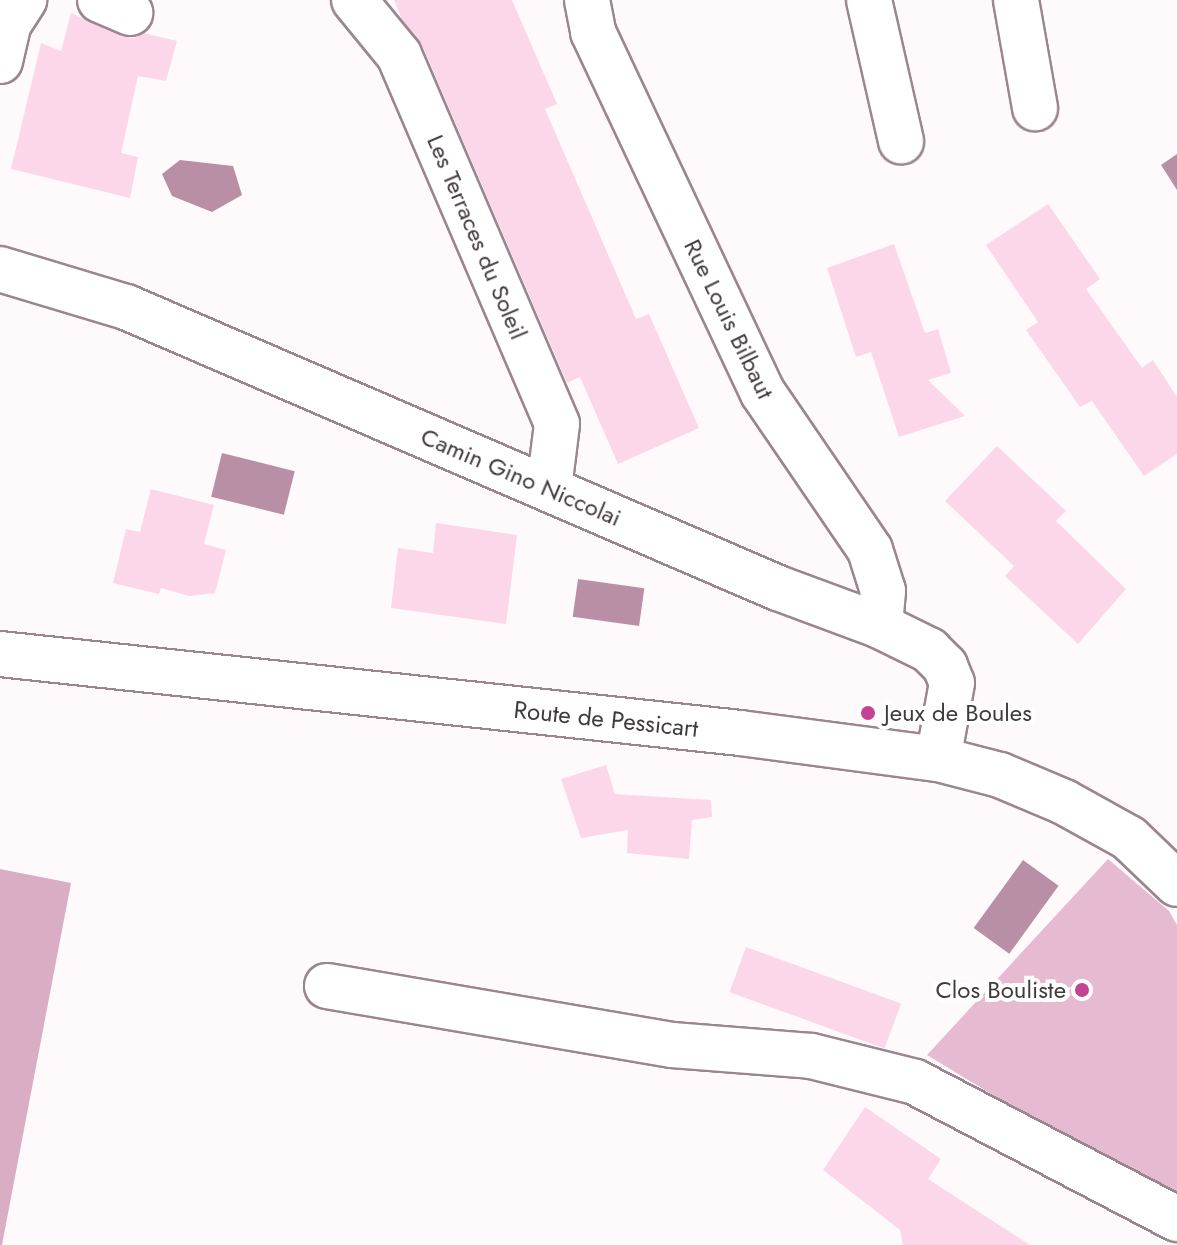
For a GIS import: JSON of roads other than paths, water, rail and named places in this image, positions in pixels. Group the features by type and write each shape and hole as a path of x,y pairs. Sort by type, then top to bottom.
{"street":[{"path":"0,61 8,25 24,0"},
{"name":"Les Terraces du Soleil","path":"354,0 399,55 557,424 549,488"},
{"name":"Rue Louis Bilbaut","path":"587,0 593,32 763,393 870,550 883,591 880,626"},
{"path":"869,0 901,141"},
{"path":"1016,0 1035,108"},
{"name":"Camin Gino Niccolai","path":"0,269 126,307 778,588 880,626 929,650 945,666 952,683 938,759"},
{"name":"Route de Pessicart","path":"0,654 740,733 938,759 1000,775 1064,802 1129,838 1177,884"},
{"path":"327,986 672,1045 811,1056 915,1082 1177,1219"}],"place":[{"name":"Jeux de Boules","path":"868,713"},
{"name":"Clos Bouliste","path":"1082,990"}]}
